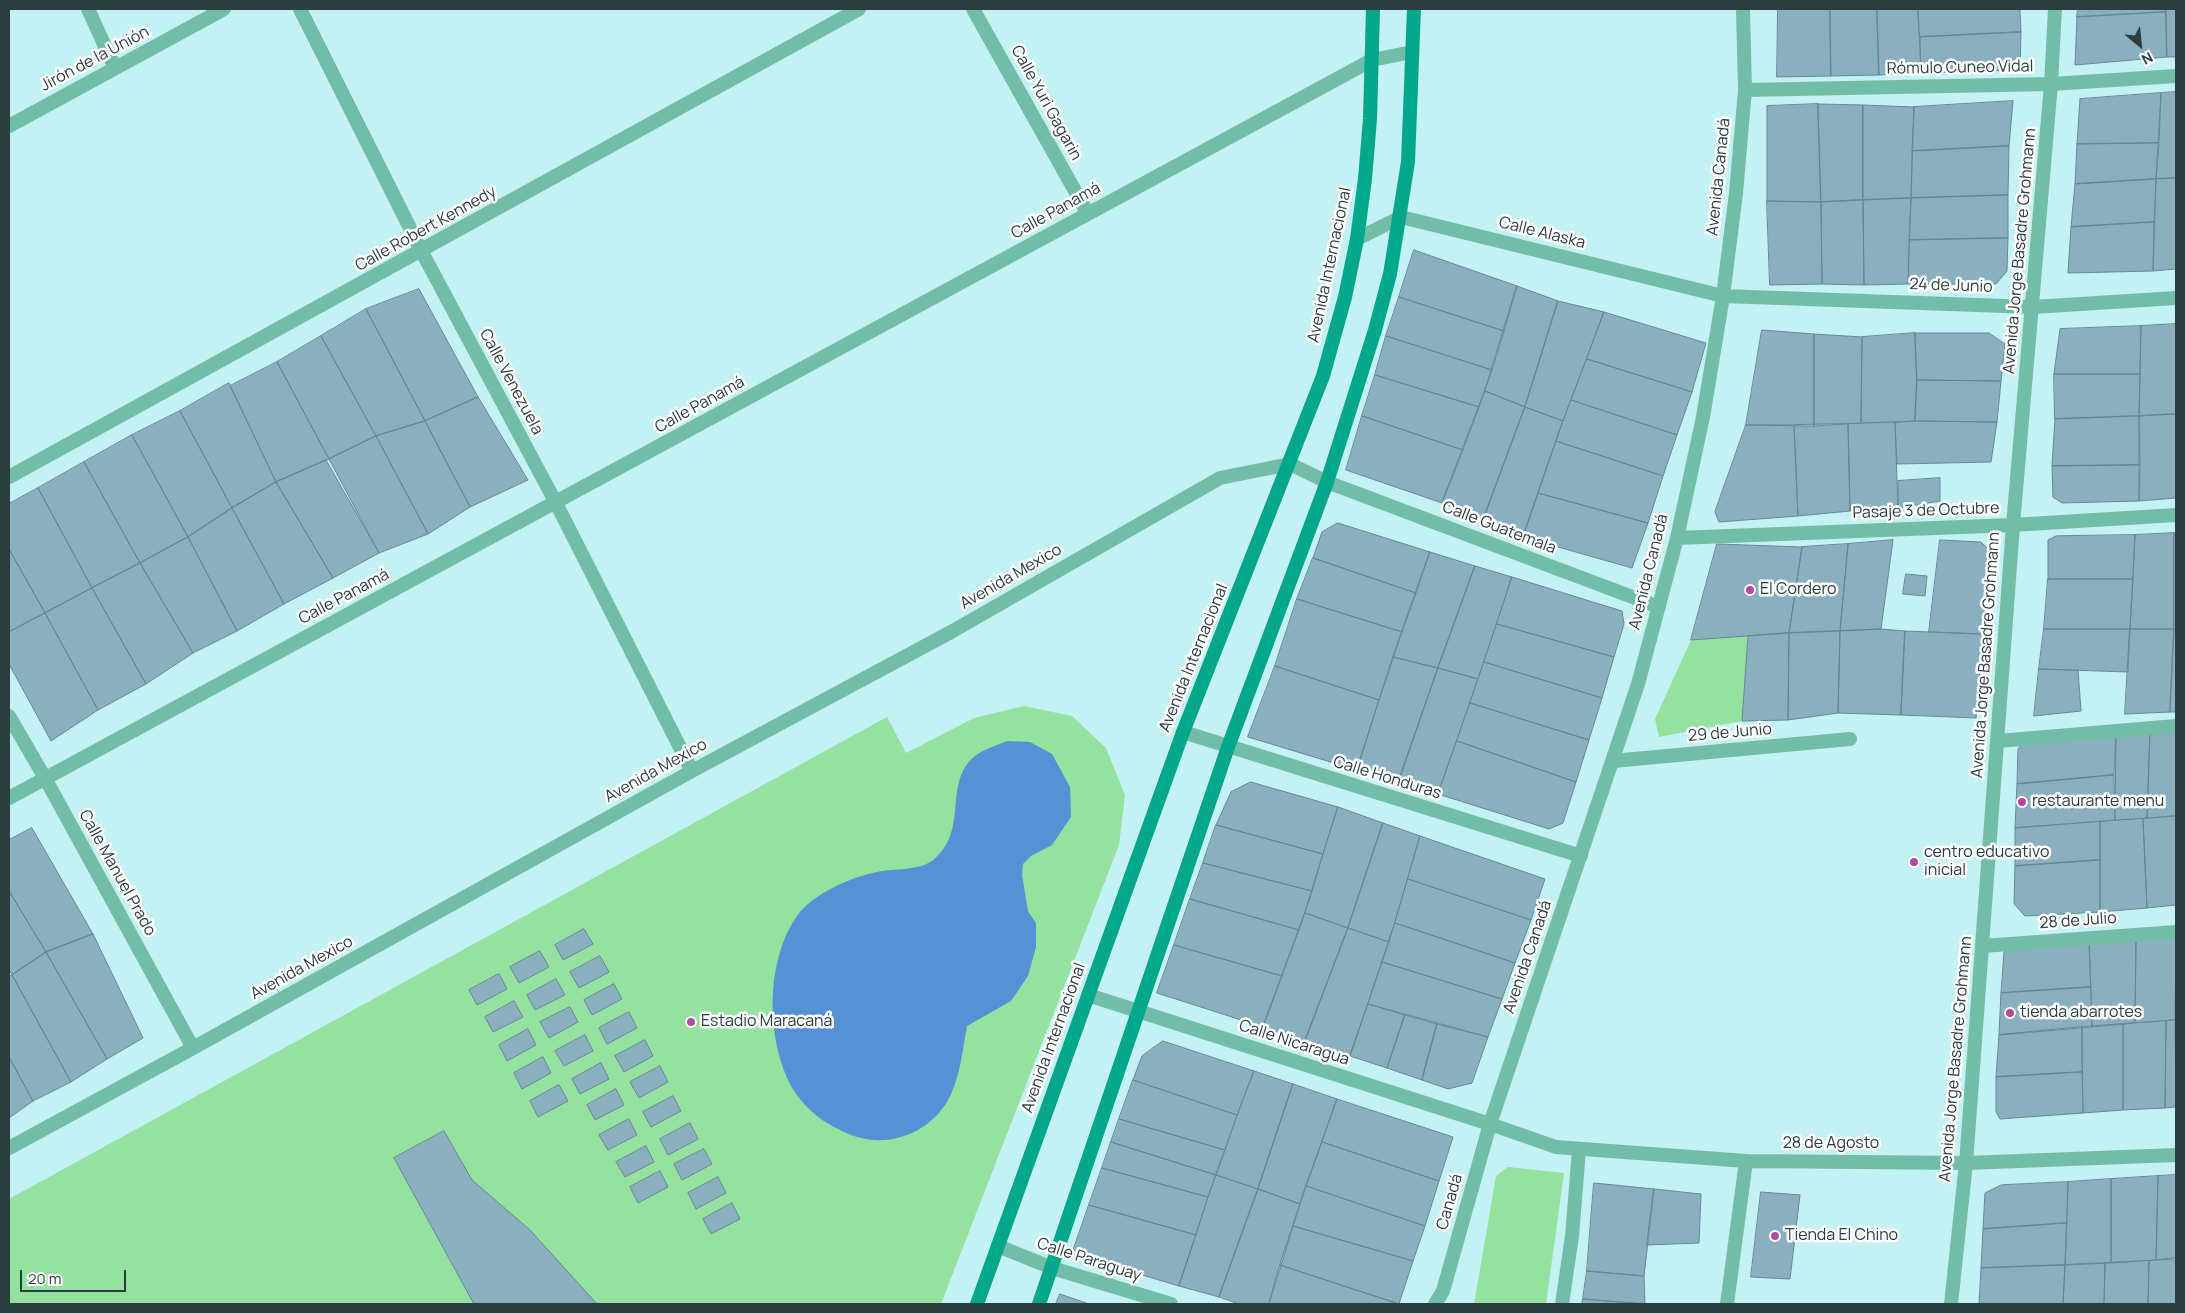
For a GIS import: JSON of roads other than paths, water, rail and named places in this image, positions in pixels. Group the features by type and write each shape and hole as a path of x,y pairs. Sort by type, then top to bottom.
{"main road":[{"name":"Avenida Internacional","path":"977,1304 1183,732 1290,464 1326,368 1345,297 1357,238 1365,179 1370,120 1373,9"},
{"path":"1039,1304 1228,747 1327,482 1375,330 1390,274 1408,162 1412,107 1414,9"}],"street":[{"path":"88,9 115,68"},
{"name":"Jirón de la Unión","path":"9,126 224,9"},
{"name":"Calle Venezuela","path":"300,9 422,252 556,503 692,770"},
{"name":"Calle Robert Kennedy","path":"9,477 422,252 859,9"},
{"name":"Calle Yuri Gagarin","path":"973,9 1088,214"},
{"name":"Avenida Canadá","path":"1490,1124 1614,761 1677,538 1703,418 1724,296 1745,90 1743,9"},
{"name":"Avenida Jorge Basadre Grohmann","path":"1952,1304 1966,1163 2013,525 2033,307 2051,84 2055,9"},
{"name":"Calle Panamá","path":"9,798 1372,60 1412,52"},
{"name":"Rómulo Cuneo Vidal","path":"1745,90 2051,84 2176,76"},
{"path":"1357,238 1400,217"},
{"name":"Calle Alaska","path":"1400,217 1724,296"},
{"name":"24 de Junio","path":"1724,296 2033,307 2176,298"},
{"path":"1290,464 1327,482"},
{"name":"Avenida Mexico","path":"9,1148 193,1048 692,770 951,632 1220,478 1290,464"},
{"name":"Calle Guatemala","path":"1327,482 1659,607"},
{"name":"Pasaje 3 de Octubre","path":"1677,538 2013,525 2176,515"},
{"name":"Calle Manuel Prado","path":"9,716 193,1048"},
{"path":"1998,740 2176,726"},
{"name":"Calle Honduras","path":"1183,732 1581,856"},
{"name":"29 de Junio","path":"1614,761 1850,740"},
{"name":"28 de Julio","path":"1982,946 2176,932"},
{"name":"Calle Nicaragua","path":"1088,995 1490,1124"},
{"name":"28 de Agosto","path":"1490,1124 1556,1147 1746,1162 1966,1163 2176,1155"},
{"name":"Canadá","path":"1435,1304 1443,1298 1490,1124"},
{"path":"1562,1304 1572,1236 1579,1150"},
{"path":"1727,1304 1746,1162"},
{"name":"Calle Paraguay","path":"998,1246 1052,1268 1171,1304"}],"water":[{"path":"1007,741 1030,742 1052,754 1070,787 1071,817 1052,845 1031,856 1023,864 1022,875 1028,911 1036,923 1036,947 1028,976 1011,1001 967,1026 960,1066 950,1097 929,1123 915,1132 889,1140 863,1139 846,1133 824,1121 806,1106 795,1093 783,1067 773,1023 773,1000 774,977 779,955 787,934 804,908 835,886 871,873 922,866 933,860 943,849 950,837 958,786 968,763 981,752"}],"place":[{"name":"El Cordero","path":"1750,590"},
{"name":"restaurante menu","path":"2022,802"},
{"name":"centro educativo inicial","path":"1914,862"},
{"name":"tienda abarrotes","path":"2010,1013"},
{"name":"Estadio Maracaná","path":"691,1022"},
{"name":"Tienda El Chino","path":"1775,1236"}]}
